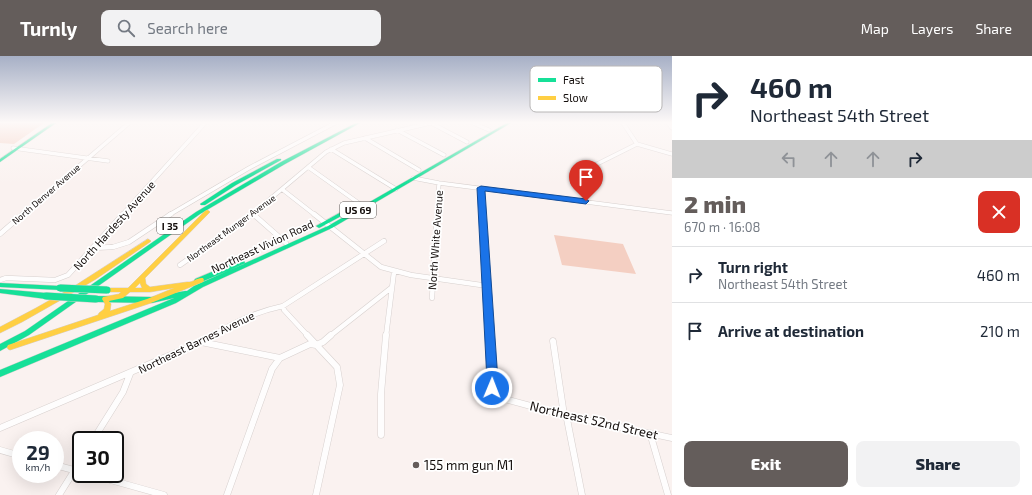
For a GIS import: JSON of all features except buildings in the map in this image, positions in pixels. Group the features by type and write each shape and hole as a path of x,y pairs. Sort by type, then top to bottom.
{"main road":[{"path":"0,161 21,143"},
{"path":"0,157 22,143"},
{"name":"I 35","path":"1,329 35,313 97,276 234,184 310,143"},
{"name":"I 35","path":"0,349 27,333 198,213 283,163 320,143"},
{"name":"Northeast Vivion Road","path":"0,285 128,291 150,290 201,283 327,225 464,143"},
{"name":"Northeast Vivion Road","path":"0,291 46,296 149,301 178,295 327,225 360,204 413,178 473,143"},
{"path":"99,317 107,310 108,304 104,299 121,296 128,291 205,214 227,196"},
{"path":"142,277 141,283 144,288 150,290"},
{"path":"0,374 174,301 201,283"},
{"path":"0,349 149,301"}],"street":[{"name":"North Denver Avenue","path":"0,234 105,143"},
{"name":"North Hardesty Avenue","path":"0,280 6,278 61,279 70,273 187,143"},
{"path":"93,248 113,247 129,242 190,202 249,168 296,143"},
{"name":"Northeast Munger Avenue","path":"180,265 253,214 283,190 308,167 332,149 343,143"},
{"path":"374,143 419,170"},
{"path":"422,143 444,155"},
{"path":"586,201 584,185 588,168 637,144 672,154"},
{"path":"15,148 108,161"},
{"path":"332,149 393,187"},
{"path":"308,167 360,204"},
{"path":"413,178 439,183 672,213"},
{"name":"North White Avenue","path":"432,298 432,278 439,183"},
{"path":"283,190 381,267 394,272 488,286 481,188"},
{"path":"253,214 286,243"},
{"name":"Northeast Barnes Avenue","path":"0,428 130,374 201,342 236,322 264,310 283,306 384,241"},
{"path":"381,435 384,350 394,272"},
{"name":"Northeast 52nd Street","path":"488,286 492,388 501,398 564,415 672,438"},
{"path":"227,495 272,369 280,358 310,344 316,345 391,288"},
{"path":"283,306 284,310 337,367 340,379 329,439 316,495"},
{"path":"553,341 564,415 567,419 582,495"},
{"path":"201,342 280,358"},
{"path":"99,431 123,392 130,374"},
{"path":"650,433 668,495"},
{"path":"0,450 12,453"},
{"path":"59,495 72,479"},
{"path":"121,483 164,495"}],"shaded area":[{"path":"554,235 623,244 636,274 562,265"}],"traffic: fast":[{"path":"0,161 25,143"},
{"path":"0,348 27,333 198,213 283,163 320,143"},
{"path":"196,288 330,227 474,143"},
{"path":"203,204 234,184 279,160"},
{"path":"319,226 343,213"},
{"path":"197,281 242,262"},
{"path":"0,285 60,288"},
{"path":"0,374 174,301 201,286"},
{"path":"60,288 107,290"},
{"path":"0,291 46,296"},
{"path":"96,299 152,300 185,293"},
{"path":"46,296 96,299"}],"traffic: slow":[{"path":"101,315 107,310 108,304 105,299 121,296 128,291 207,212"},
{"path":"0,330 76,288 148,241"},
{"path":"142,277 143,285 150,290"},
{"path":"10,347 149,301 201,280"},
{"path":"107,290 147,290 187,284"}],"place":[{"name":"155 mm gun M1","path":"416,465"}],"route":[{"path":"492,388 488,286 481,188 586,201"}]}
